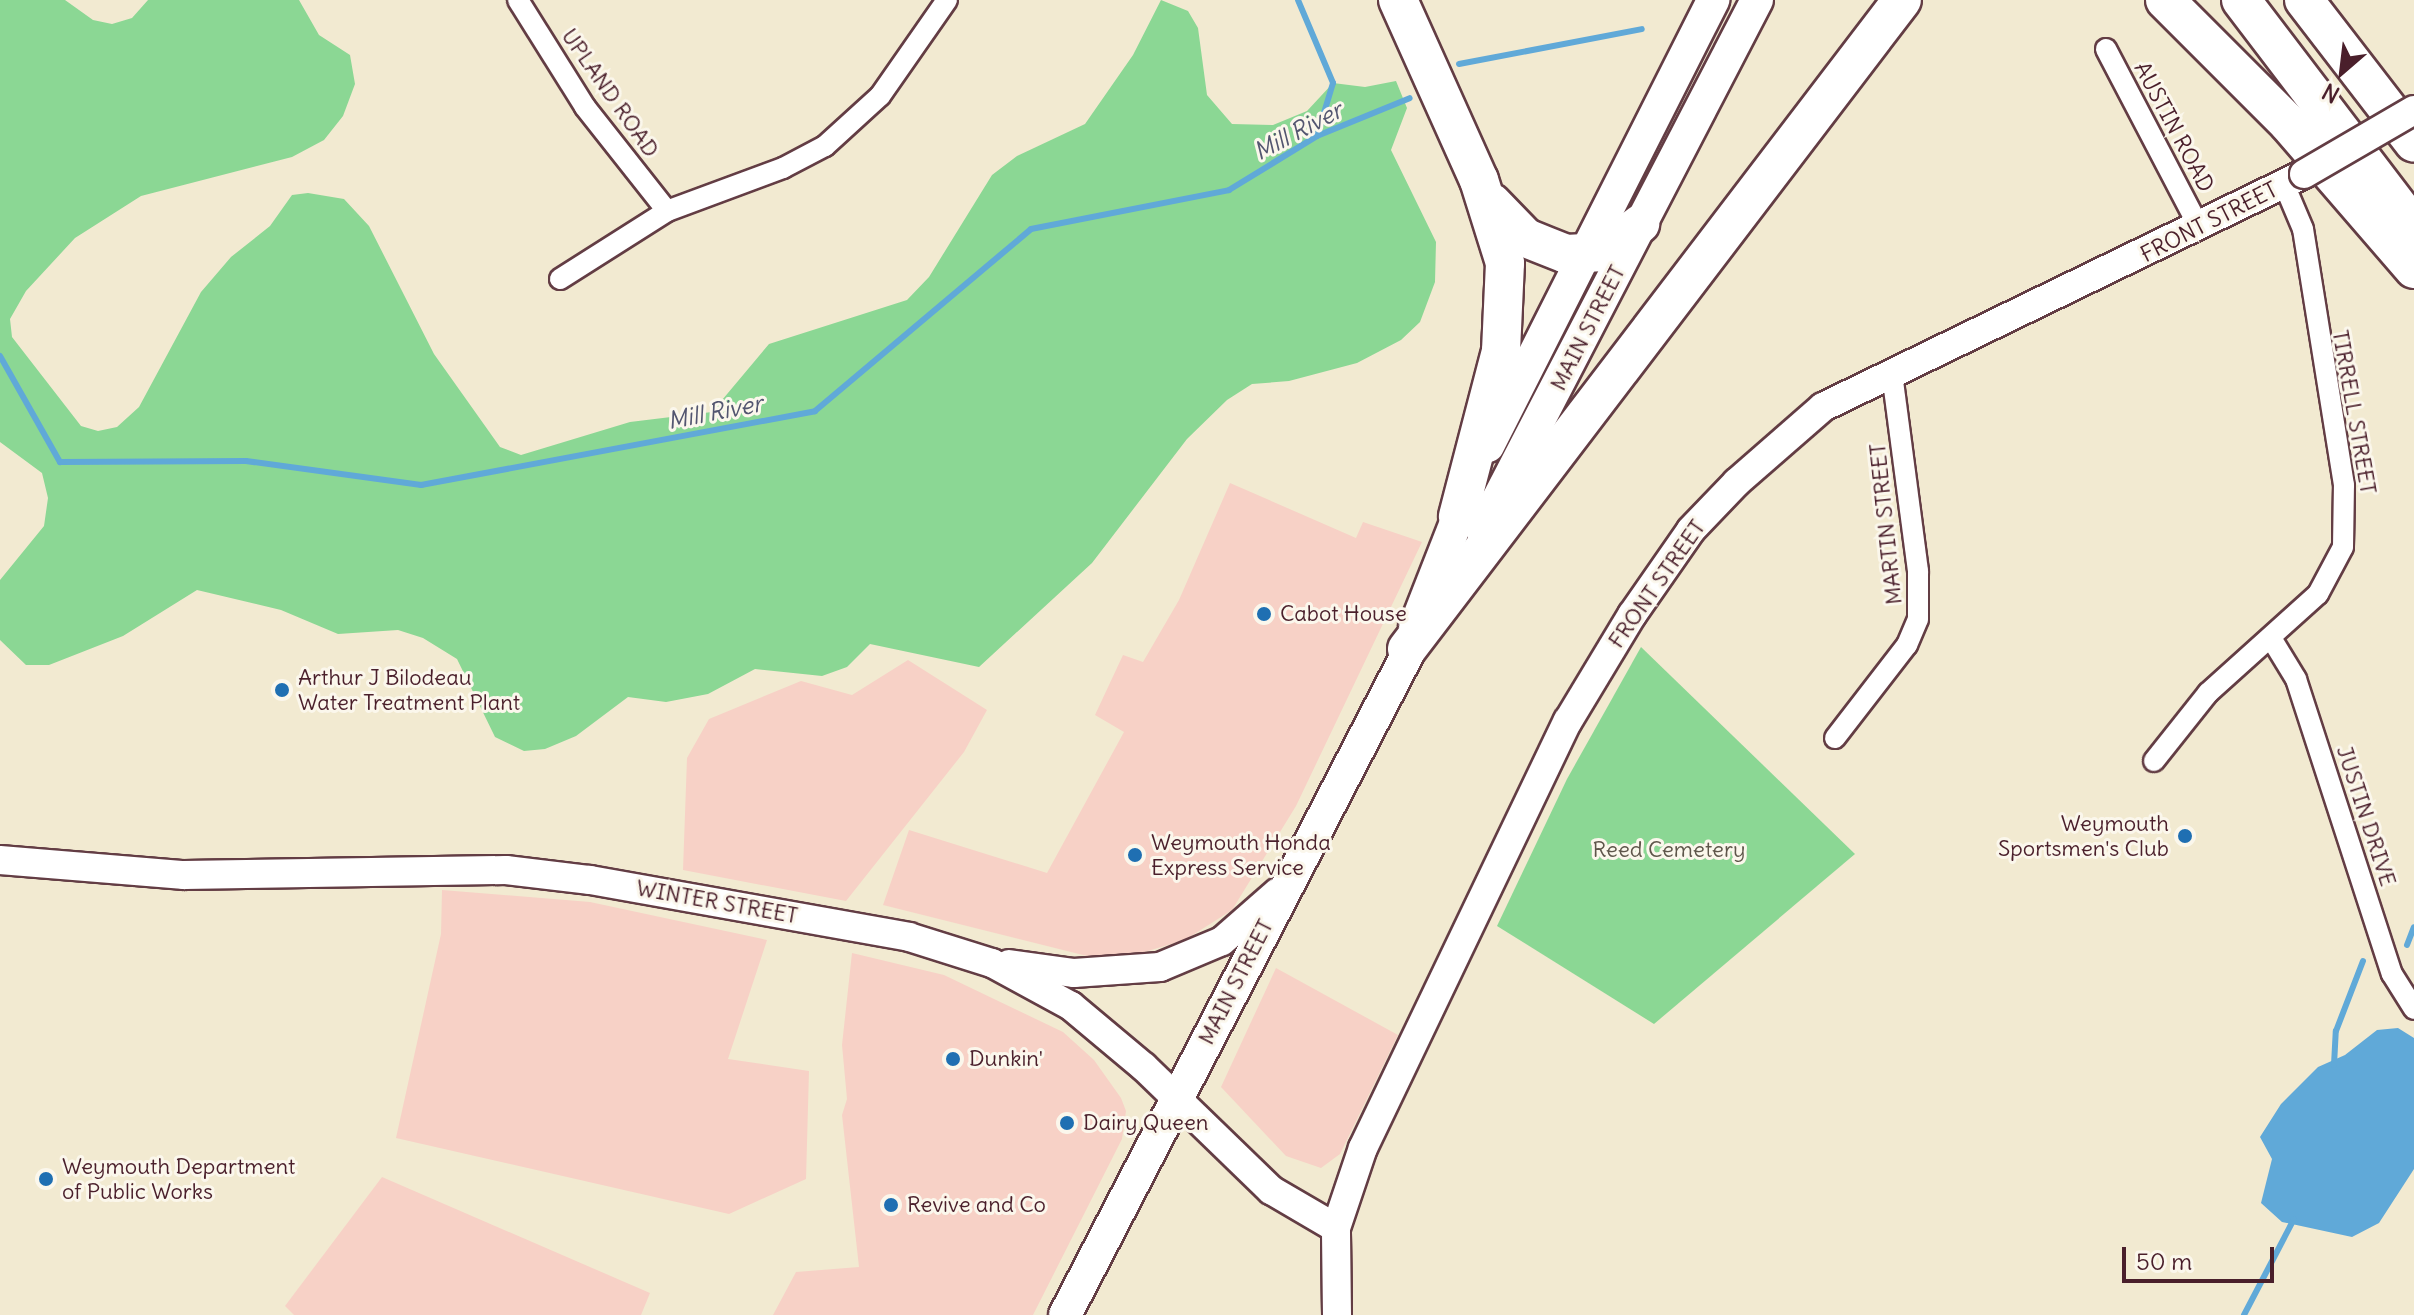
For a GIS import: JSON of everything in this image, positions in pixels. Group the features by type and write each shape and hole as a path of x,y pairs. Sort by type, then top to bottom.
{"highway":[{"path":"1398,0 1479,180 1503,248 1507,301 1490,400 1458,516"},
{"path":"1407,649 1902,0"},
{"path":"2165,0 2288,123 2414,269"},
{"path":"2241,0 2414,227"},
{"path":"2304,0 2414,143"},
{"path":"1479,180 1515,230 1554,250 1581,256 1615,247 1640,224"}],"main road":[{"name":"MAIN STREET","path":"1407,649 1458,516 1581,256 1713,0"},
{"name":"MAIN STREET","path":"1065,1315 1407,649 1504,491 1757,0"}],"street":[{"name":"UPLAND ROAD","path":"518,0 585,107 667,211"},
{"path":"560,279 667,211 783,168 825,146 880,96 947,0"},
{"name":"AUSTIN ROAD","path":"2106,49 2199,227"},
{"name":"FRONT STREET","path":"1337,1315 1336,1228 1363,1148 1530,798 1632,615 1691,530 1737,482 1823,407 2199,227 2294,179 2414,110"},
{"name":"TIRRELL STREET","path":"2154,761 2208,693 2303,610 2336,567 2347,512 2294,179"},
{"name":"MARTIN STREET","path":"1835,738 1907,645 1921,604 1892,373"},
{"name":"JUSTIN DRIVE","path":"2271,638 2296,679 2392,974 2414,1009"},
{"name":"WINTER STREET","path":"0,860 184,875 439,868 553,875 909,937 992,963 1071,1006 1177,1098 1271,1190 1336,1228"},
{"path":"992,963 1074,973 1160,967 1222,941 1286,884"}],"shaded area":[{"path":"1230,483 1356,538 1363,522 1422,542 1296,806 1232,910 1185,940 1124,958 1091,957 883,905 909,830 1047,873 1124,732 1095,715 1123,655 1143,662 1179,600"},
{"path":"908,660 987,710 964,752 846,901 683,870 687,758 709,719 801,681 852,695"},
{"path":"442,890 590,902 767,940 728,1059 809,1071 806,1179 729,1214 396,1138 441,934"},
{"path":"852,953 944,975 1063,1032 1094,1060 1121,1098 1126,1111 1122,1139 1033,1315 773,1315 796,1272 859,1267 842,1115 847,1099 842,1045"},
{"path":"1276,968 1398,1035 1340,1154 1321,1168 1286,1156 1221,1087"},
{"path":"382,1177 650,1293 641,1315 294,1315 285,1306"}],"green space":[{"path":"0,0 65,0 93,20 112,24 132,18 148,0 299,0 319,35 350,55 355,84 343,116 324,140 292,157 141,196 75,238 26,291 10,319 12,337 81,426 98,431 117,427 139,407 201,292 231,257 270,226 292,195 308,193 344,199 369,226 434,354 500,447 521,455 630,422 712,412 769,344 907,300 929,277 992,175 1017,156 1085,124 1133,55 1161,0 1188,11 1198,28 1207,95 1232,124 1273,125 1307,111 1333,83 1365,87 1396,81 1407,108 1391,150 1436,242 1435,282 1420,322 1401,340 1357,363 1289,381 1252,384 1227,400 1187,439 1092,563 979,667 870,644 847,667 822,676 755,669 708,694 666,702 628,697 576,736 545,749 524,751 495,737 457,659 423,638 398,630 338,634 281,610 197,590 123,636 49,665 26,665 0,640 0,580 44,526 48,498 42,473 0,442"},
{"name":"Reed Cemetery","path":"1641,647 1855,854 1654,1024 1497,926 1567,779"}],"water":[{"path":"2398,1028 2414,1038 2414,1169 2379,1223 2352,1237 2282,1222 2261,1203 2272,1159 2260,1137 2281,1104 2318,1067 2345,1055 2377,1030"}],"waterway":[{"path":"1298,0 1333,83 1317,136"},
{"name":"Mill River","path":"1459,64 1642,29"},
{"name":"Mill River","path":"0,356 60,462 246,461 421,485 815,411 1031,229 1229,190 1317,136 1410,98"},
{"path":"2407,945 2414,927"},
{"path":"2334,1065 2336,1031 2363,961"},
{"path":"2244,1315 2294,1219"}],"place":[{"name":"Cabot House","path":"1264,614"},
{"name":"Arthur J Bilodeau Water Treatment Plant","path":"282,690"},
{"name":"Weymouth Sportsmen's Club","path":"2185,836"},
{"name":"Weymouth Honda Express Service","path":"1135,855"},
{"name":"Dunkin'","path":"953,1059"},
{"name":"Dairy Queen","path":"1067,1123"},
{"name":"Weymouth Department of Public Works","path":"46,1179"},
{"name":"Revive and Co","path":"891,1205"}]}
